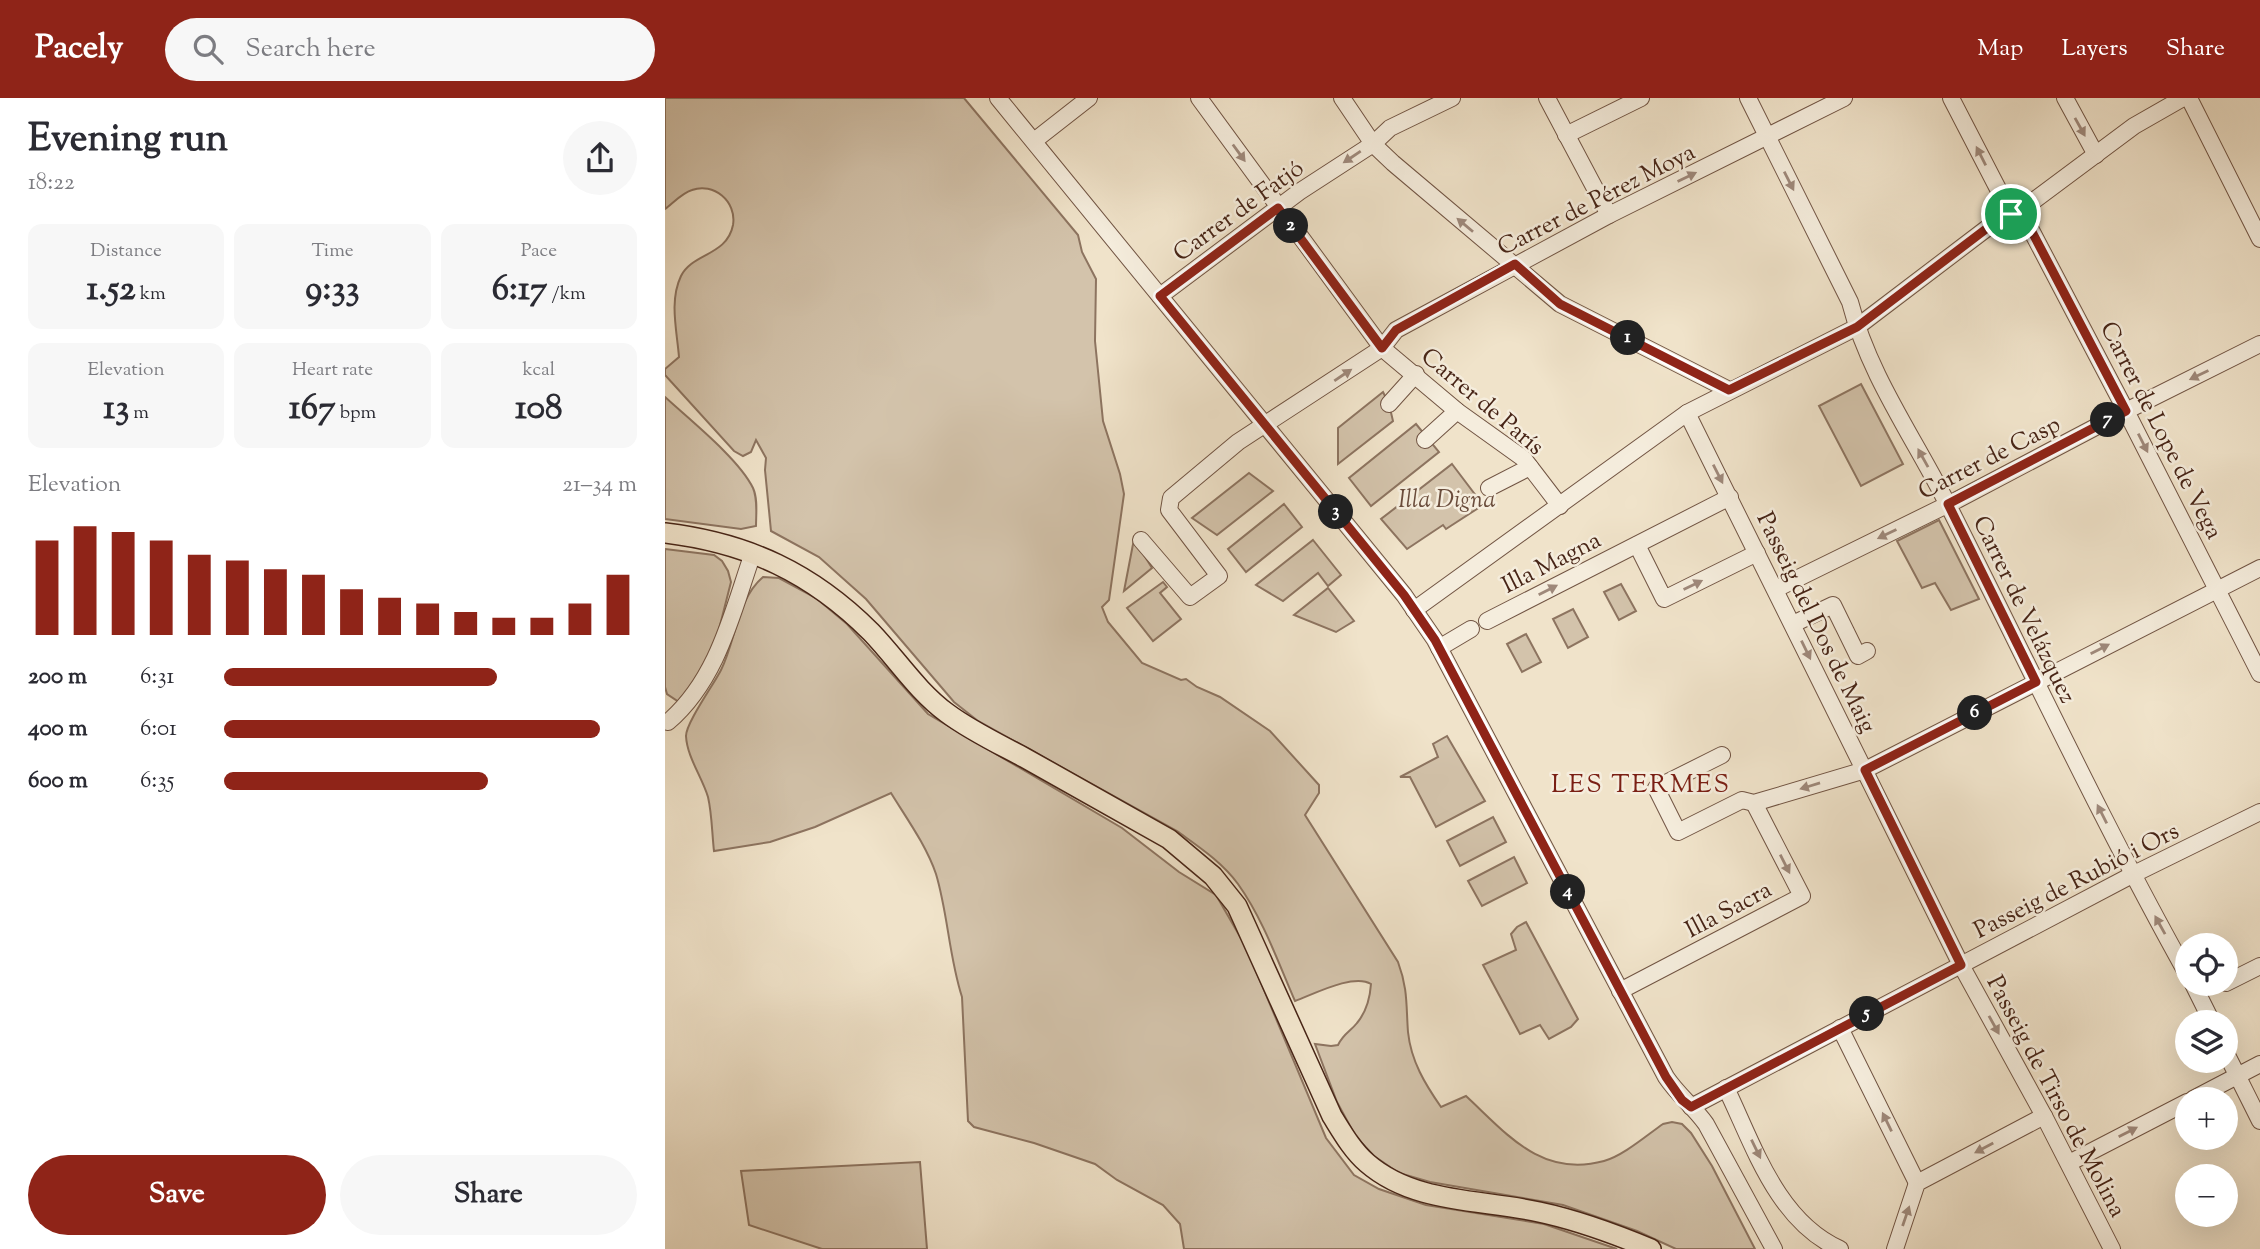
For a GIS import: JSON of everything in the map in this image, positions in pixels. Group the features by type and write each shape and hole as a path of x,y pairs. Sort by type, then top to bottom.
{"main road":[{"path":"666,533 708,540 753,553 802,576 833,598 871,633 913,681 946,712 1169,839 1213,876 1230,895 1244,918 1332,1116 1348,1142 1366,1162 1386,1177 1426,1192 1538,1211 1651,1249"}],"street":[{"path":"998,98 1415,610 1439,648 1666,1077 1682,1100 1706,1124 1773,1249"},
{"path":"1034,141 1089,98"},
{"name":"Carrer de París","path":"1199,98 1382,348 1457,411 1524,459 1560,506"},
{"path":"1342,98 1373,144 1560,304 1729,390"},
{"name":"Carrer de Fatjó","path":"1160,296 1278,208 1373,144 1390,128 1452,98"},
{"path":"1547,98 1609,215"},
{"path":"1566,135 1641,98"},
{"name":"Carrer de Velázquez","path":"1748,98 1850,302 1870,361 1948,504 2132,875 2175,952"},
{"name":"Carrer de Pérez Moya","path":"1141,540 1190,597 1219,576 1169,510 1171,498 1238,442 1382,348 1396,330 1609,215 1845,98"},
{"name":"Carrer de Lope de Vega","path":"1951,98 2126,411 2260,674"},
{"path":"2065,98 2096,155"},
{"path":"1415,610 1687,413 1857,327 1986,229 2016,211 2134,127 2183,98"},
{"path":"2189,98 2260,239"},
{"name":"Carrer de Casp","path":"1776,589 2260,344"},
{"path":"1389,404 1416,374"},
{"path":"1426,440 1457,411"},
{"name":"Passeig del Dos de Maig","path":"1687,413 1961,965"},
{"path":"1489,488 1530,467"},
{"name":"Illa Magna","path":"1487,621 1730,497"},
{"name":"Illa Magna","path":"1637,545 1664,599 1758,552"},
{"path":"669,722 695,695 715,661 753,553"},
{"path":"1722,755 1656,788 1678,832 1742,800 1754,803 1865,770 2260,568"},
{"path":"1793,624 1833,605 1858,656 1867,651"},
{"path":"1439,648 1471,628"},
{"name":"Illa Sacra","path":"1620,991 1802,896 1754,803"},
{"name":"Passeig de Rubió i Ors","path":"1691,1107 2132,875 2260,812"},
{"name":"Passeig de Tirso de Molina","path":"1961,965 2069,1163 2112,1249"},
{"path":"2238,977 2260,966"},
{"path":"1840,1028 1917,1183"},
{"path":"2216,1087 2260,1064"},
{"path":"2236,1073 2260,1121"},
{"path":"1726,1088 1790,1212 1814,1235 1840,1249"},
{"path":"2069,1163 2175,1108"},
{"path":"1895,1249 1917,1183 2044,1116"}],"green space":[{"path":"665,98 964,98 1078,235 1082,252 1096,279 1095,341 1103,421 1124,494 1109,600 1102,607 1108,622 1142,663 1181,680 1186,679 1220,697 1270,731 1319,785 1319,793 1305,815 1398,962 1405,989 1412,1053 1424,1081 1441,1107 1466,1096 1496,1125 1527,1149 1543,1158 1582,1165 1604,1161 1627,1150 1663,1124 1682,1124 1712,1166 1755,1249 1676,1249 1637,1231 1563,1205 1430,1182 1399,1173 1374,1156 1356,1137 1337,1102 1315,1044 1338,1045 1363,1014 1371,984 1364,981 1344,983 1295,1001 1255,912 1232,876 1217,862 1177,831 978,721 954,702 866,599 819,557 771,531 766,458 756,440 751,452 743,456 734,451 665,375 665,369 679,357 675,296 681,276 686,268 724,243 733,225 733,216 722,195 700,188 688,191 665,209"},
{"path":"1861,384 1903,464 1861,486 1819,406"},
{"name":"Illa Digna","path":"1383,392 1393,421 1338,464 1338,428"},
{"path":"665,397 713,440 746,477 756,497 756,526 741,529 665,519"},
{"name":"Illa Digna","path":"1416,424 1439,452 1371,506 1349,478"},
{"name":"Illa Digna","path":"1452,464 1483,505 1446,529 1443,525 1407,549 1381,519"},
{"path":"1249,473 1273,491 1217,535 1192,518"},
{"path":"1284,504 1302,527 1246,572 1228,549"},
{"path":"1939,520 1979,599 1951,610 1935,583 1922,588 1897,541"},
{"path":"1134,539 1152,568 1124,591"},
{"path":"1313,540 1341,575 1328,586 1318,573 1283,601 1256,585"},
{"path":"665,549 714,555 722,561 731,582 716,641 682,704 667,694 665,687"},
{"path":"763,577 779,578 816,598 847,624 928,714 1122,828 1179,872 1216,895 1246,947 1326,1138 1354,1175 1379,1189 1426,1205 1544,1224 1617,1249 1184,1249 1180,1224 1163,1205 1117,1180 1095,1164 1034,1143 974,1127 968,1121 962,997 940,889 927,853 891,793 815,827 770,842 714,851 708,797 689,752 687,730 721,670 742,608 754,586"},
{"path":"1163,582 1167,587 1160,593 1181,619 1153,641 1127,608"},
{"path":"1621,584 1636,611 1619,620 1604,592"},
{"path":"1328,588 1354,621 1336,632 1294,615"},
{"path":"1573,609 1588,637 1568,648 1553,619"},
{"path":"1526,634 1541,662 1522,672 1507,644"},
{"path":"1447,736 1485,801 1436,827 1410,777 1400,777 1438,757 1433,744"},
{"path":"1493,817 1506,842 1460,866 1447,841"},
{"path":"1514,857 1527,883 1482,906 1468,881"},
{"path":"1526,922 1578,1019 1571,1027 1549,1039 1540,1025 1520,1034 1483,965 1516,950 1511,934"},
{"path":"920,1162 927,1249 822,1249 749,1225 741,1171"}],"district":[{"name":"LES TERMES","path":"1641,783"}],"route":[{"path":"1278,208 1382,348 1396,330 1515,264 1560,304 1729,390 1857,327 1986,229 2011,214 2020,209 2126,411 1948,504 2036,682 1865,770 1961,965 1691,1107 1682,1100 1666,1077 1435,640 1404,595 1160,296 1278,208"}]}
